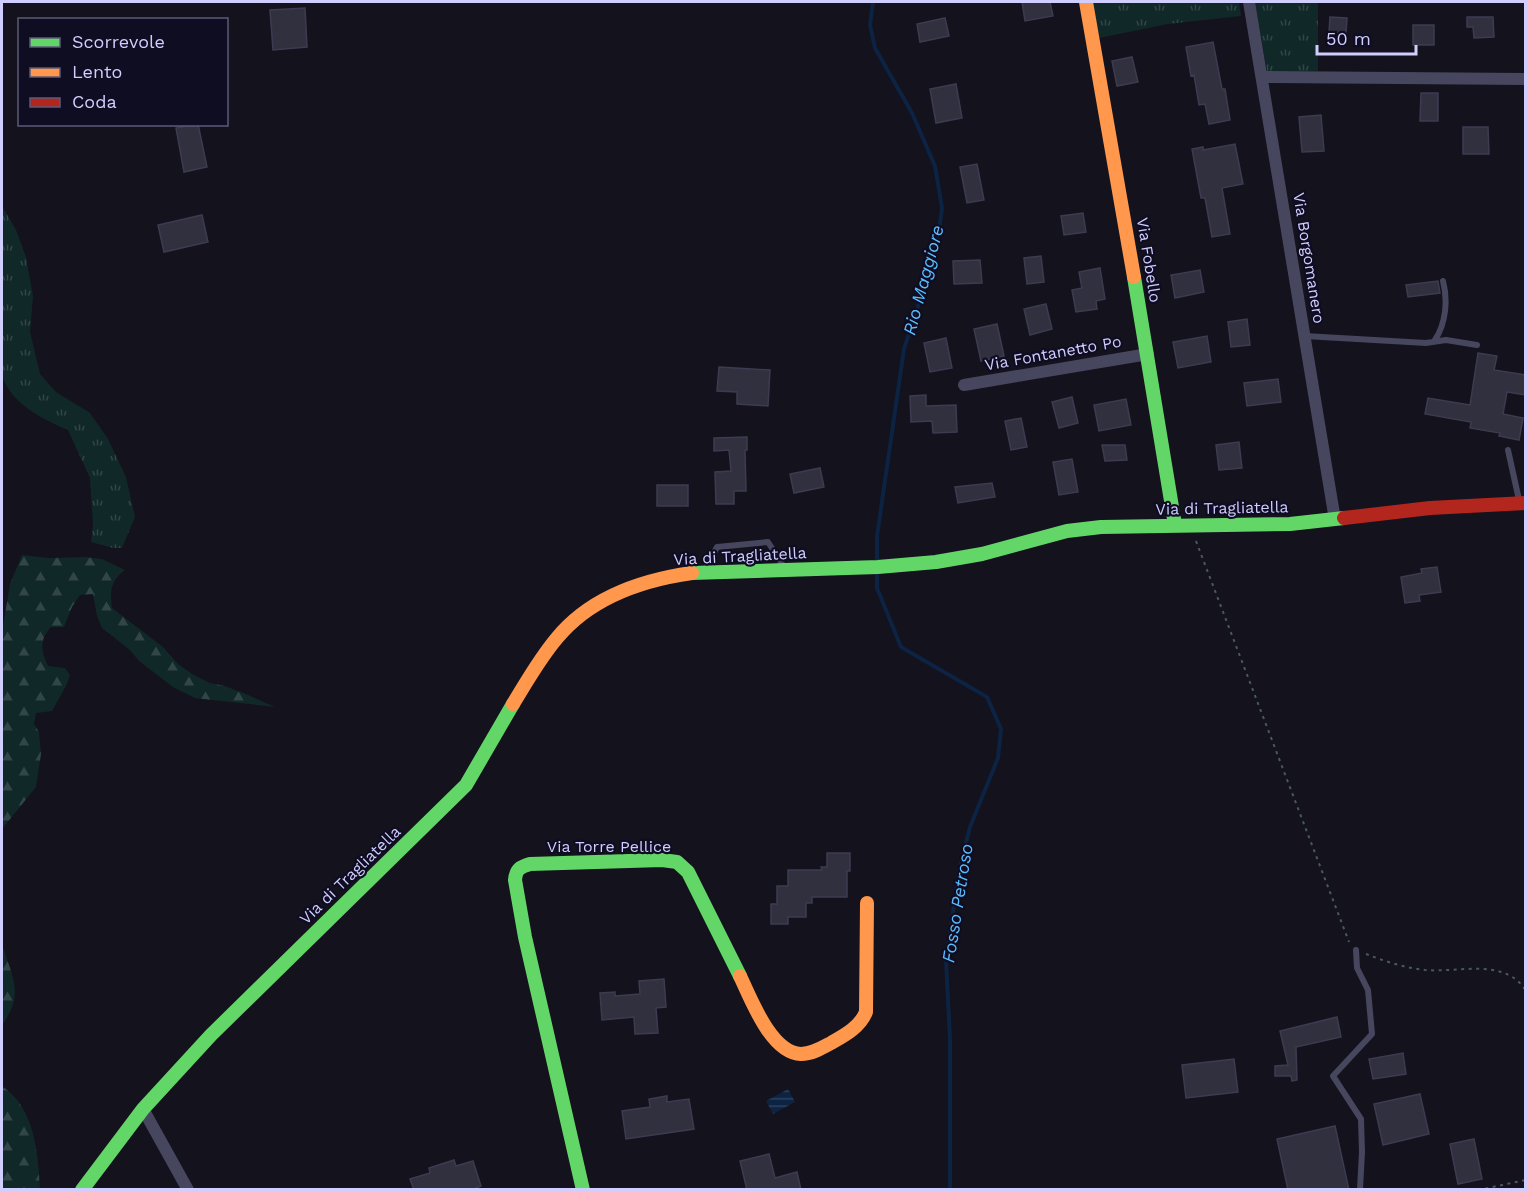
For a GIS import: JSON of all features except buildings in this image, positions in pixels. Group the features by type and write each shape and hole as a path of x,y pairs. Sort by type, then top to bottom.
{"street":[{"name":"Via Fobello","path":"1086,2 1148,354 1183,525"},
{"name":"Via Borgomanero","path":"1249,2 1335,520"},
{"path":"1262,77 1526,79"},
{"name":"Via Fontanetto Po","path":"964,385 1148,354"},
{"name":"Via di Tragliatella","path":"82,1190 143,1109 211,1035 287,958 466,786 536,665 558,636 580,616 611,596 634,585 661,577 705,571 893,566 936,562 972,556 1075,530 1101,527 1269,525 1335,520 1430,508 1523,503"},
{"name":"Via Torre Pellice","path":"583,1190 525,937 515,880 516,872 520,867 530,864 653,860 673,860 682,864 765,1026 783,1048 801,1054 820,1050 857,1026 865,1016 867,1007 867,903"},
{"path":"143,1109 188,1190"}],"lane":[{"path":"1434,340 1440,332 1444,316 1446,293 1443,281"},
{"path":"1305,336 1426,343 1446,340 1477,345"},
{"path":"1508,450 1523,503"},
{"path":"705,571 717,547 768,542 786,569"},
{"path":"1356,950 1357,968 1368,990 1372,1034 1333,1076 1361,1119 1360,1189"}],"path":[{"path":"1183,525 1345,932 1356,950 1397,965 1424,970 1502,970 1517,979 1526,991"},
{"path":"1478,1190 1526,1180"}],"green space":[{"path":"1092,2 1239,2 1241,16 1168,24 1099,38"},
{"path":"1255,2 1318,2 1318,71 1267,71"},
{"path":"2,206 16,230 26,257 33,296 30,332 40,374 56,392 90,413 108,439 126,477 135,517 122,548 91,542 93,525 90,478 68,430 48,421 20,402 2,376"},
{"path":"22,555 102,559 125,570 116,578 112,587 112,608 163,647 178,664 192,674 275,707 195,698 173,687 102,628 93,594 80,595 64,627 51,627 44,636 43,650 48,666 65,668 70,675 52,711 36,713 34,724 39,732 41,754 36,787 2,829 2,632 10,584"},
{"path":"2,944 15,994 9,1014 2,1025"},
{"path":"2,1086 22,1106 33,1132 40,1189 2,1189"}],"water":[{"path":"788,1089 795,1102 773,1114 766,1101"}],"waterway":[{"name":"Rio Maggiore","path":"873,2 870,25 875,48 912,113 935,166 942,208 929,272 904,349 877,536 877,562"},
{"name":"Fosso Petroso","path":"877,573 877,588 901,647 987,697 1001,729 998,758 970,827 959,871 946,960 950,1040 950,1190"}],"traffic: fast":[{"path":"1134,277 1175,525"},
{"path":"692,573 878,567 936,562 982,554 1067,531 1101,527 1290,524 1344,518"},
{"path":"82,1190 143,1109 211,1035 466,785 513,704"},
{"path":"583,1190 525,937 515,880 516,873 521,867 530,864 662,860 677,862 688,872 740,976"}],"traffic: slow":[{"path":"1086,2 1134,277"},
{"path":"513,704 557,638 585,612 618,593 636,586 692,573"},
{"path":"740,976 763,1023 780,1045 790,1051 801,1054 809,1053 847,1034 866,1012 867,903"}],"traffic: jam":[{"path":"1344,518 1430,508 1526,503"}]}
